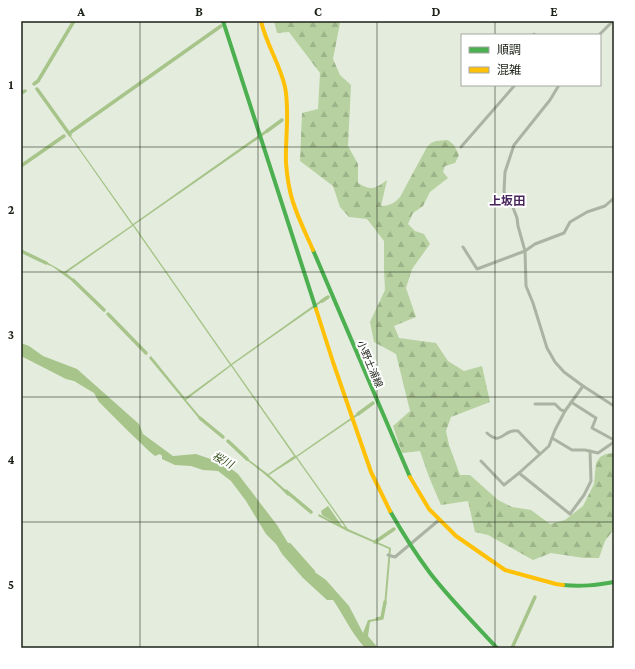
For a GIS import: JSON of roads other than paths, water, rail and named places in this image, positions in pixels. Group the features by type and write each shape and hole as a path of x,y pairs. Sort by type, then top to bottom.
{"main road":[{"path":"223,21 370,472 386,505 409,544 430,574 497,648"},
{"name":"小野土浦線","path":"261,21 266,40 285,84 288,112 286,163 293,202 410,478 429,509 456,536 505,570 556,584 573,586 591,586 614,582"}],"street":[{"path":"599,34 613,21"},
{"path":"461,148 514,86"},
{"path":"558,86 550,100 514,145 505,172 504,192 518,218 518,226 525,251 526,286 547,348 564,372 614,406"},
{"path":"463,247 477,269 525,251 534,244 564,233 570,222 587,212 605,206 614,198"},
{"path":"481,461 504,485 549,446 565,411 583,386"},
{"path":"552,438 572,450 585,450 598,453 614,441 592,428 596,418 571,402"},
{"path":"535,404 555,404 561,410 565,411"},
{"path":"487,433 492,437 500,438 509,431 518,431 540,454"},
{"path":"519,473 570,514 584,495 591,481 590,451"},
{"path":"388,556 395,557 439,520"}],"waterway":[{"path":"34,84 38,81 74,21"},
{"path":"71,132 221,26"},
{"path":"37,89 70,135"},
{"path":"21,93 25,91"},
{"path":"267,131 282,120"},
{"path":"21,166 64,136"},
{"path":"21,251 46,263"},
{"path":"73,280 104,310"},
{"path":"322,301 328,297"},
{"path":"108,314 146,353"},
{"path":"358,414 373,403"},
{"path":"200,418 223,437"},
{"path":"228,441 247,459"},
{"path":"286,491 311,512"},
{"path":"375,542 394,529"},
{"name":"桜川","path":"289,546 312,572"},
{"path":"512,648 535,597"},
{"path":"377,619 382,618 385,602"}],"district":[{"name":"上坂田","path":"507,201"}]}
